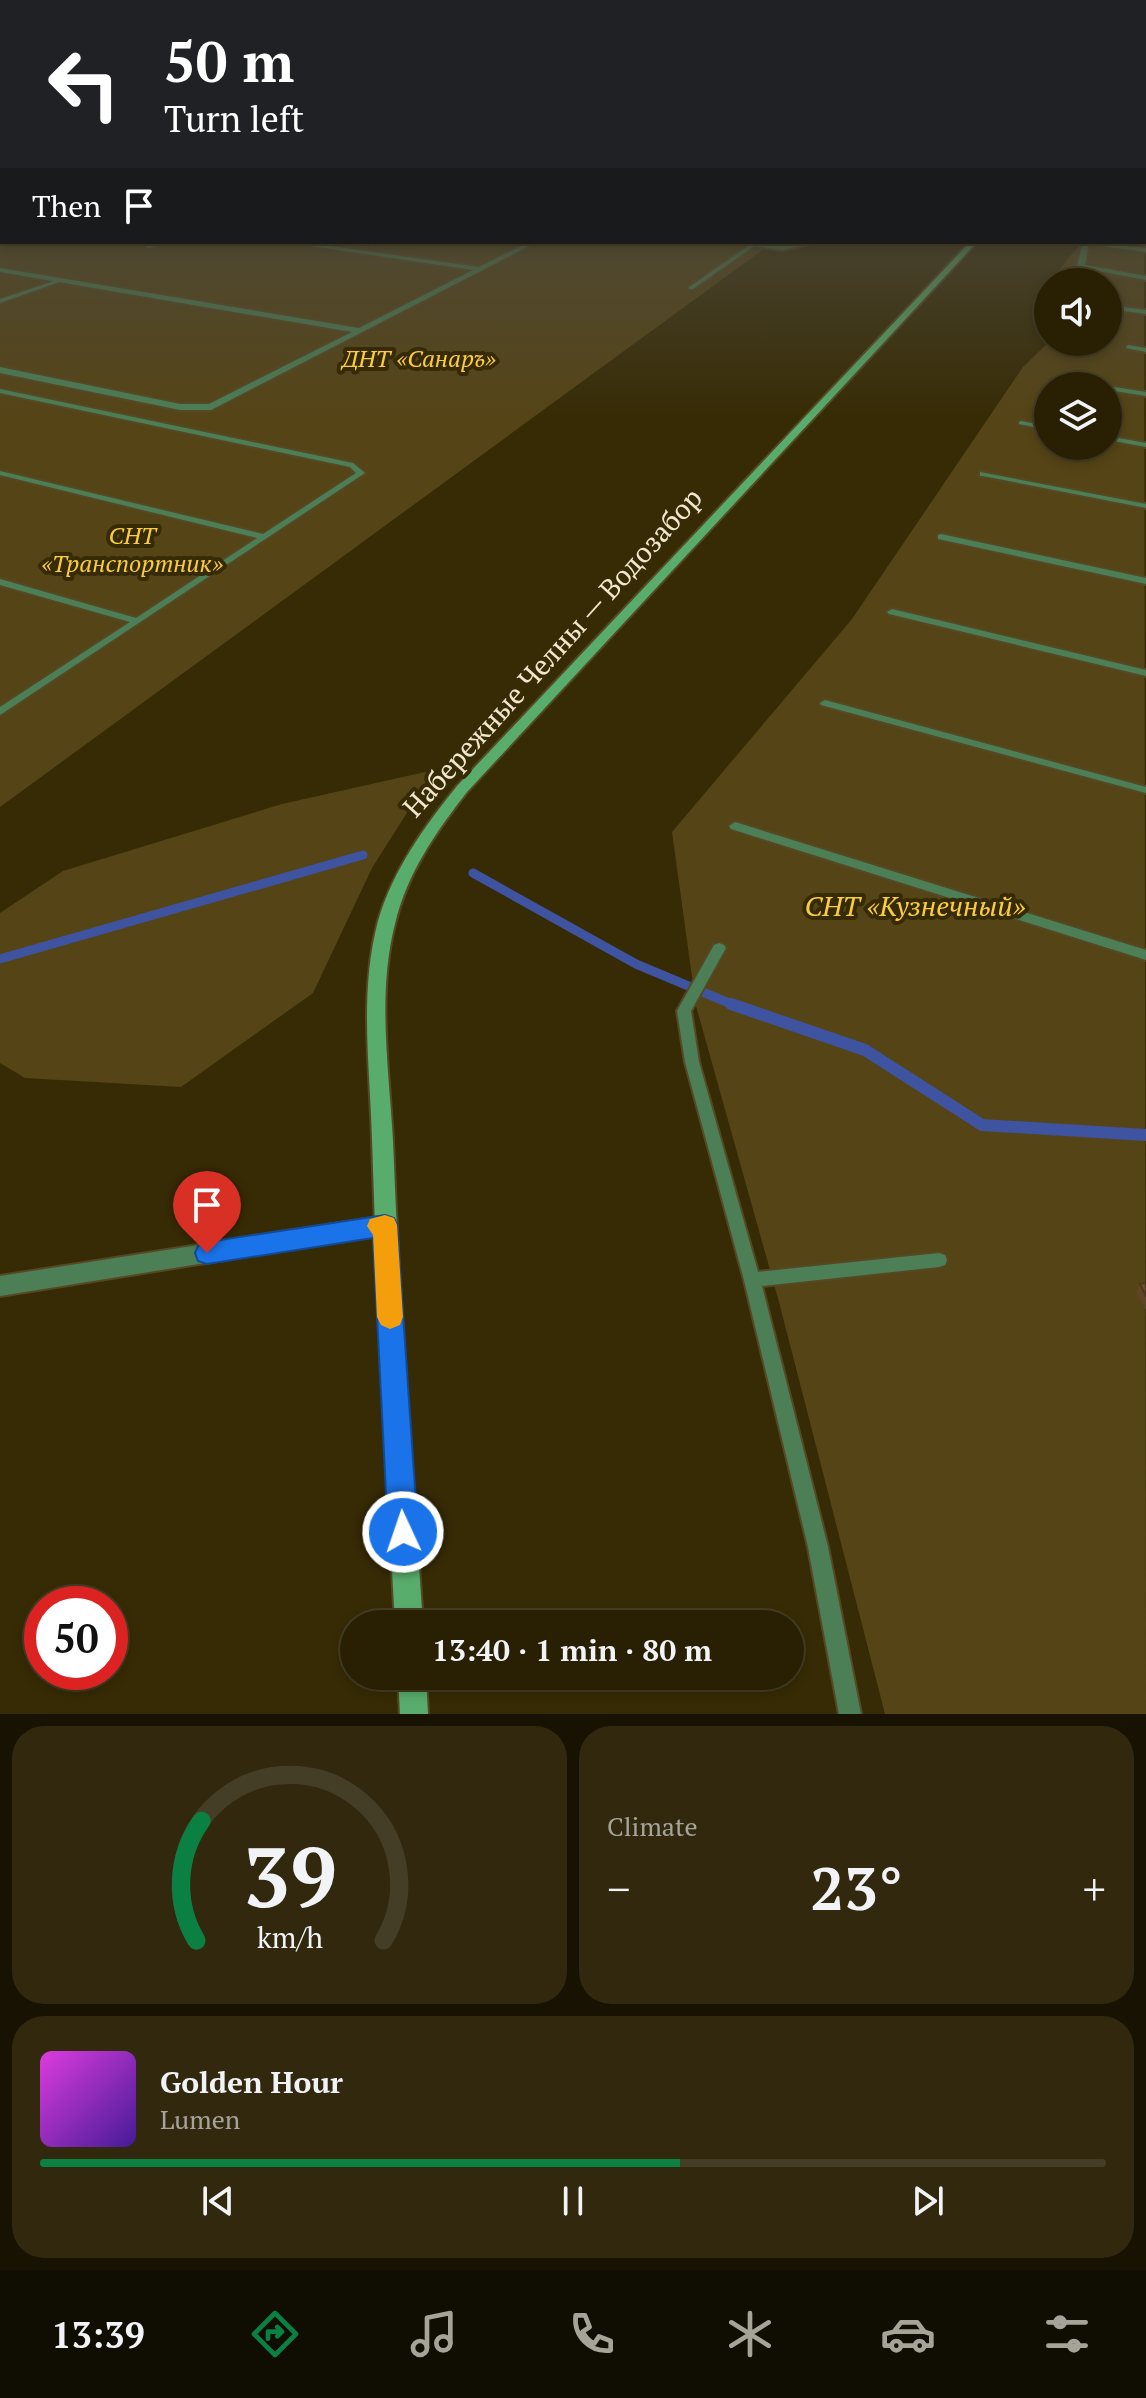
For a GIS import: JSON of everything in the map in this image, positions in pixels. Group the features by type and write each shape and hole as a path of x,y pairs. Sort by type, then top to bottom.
{"main road":[{"name":"Набережные Челны — Водозабор","path":"408,1610 385,1225 378,996 385,927 398,883 422,842 462,789 957,260"},
{"path":"413,1690 414,1714"}],"street":[{"path":"414,260 478,269"},
{"path":"0,370 198,408 226,402 497,260"},
{"path":"1081,266 1082,260"},
{"path":"0,270 360,331"},
{"path":"0,1286 385,1225"}],"lane":[{"path":"691,288 731,260"},
{"path":"1081,266 1146,278"},
{"path":"0,301 62,280"},
{"path":"1122,309 1146,312"},
{"path":"1128,347 1146,350"},
{"path":"1122,390 1146,394"},
{"path":"0,391 361,469 361,473 0,712"},
{"path":"1021,423 1034,425"},
{"path":"1122,441 1146,445"},
{"path":"0,473 264,537"},
{"path":"983,474 1146,506"},
{"path":"941,537 1146,581"},
{"path":"0,582 138,621"},
{"path":"892,612 1146,673"},
{"path":"825,703 1146,790"},
{"path":"735,826 1146,955"},
{"path":"719,948 684,1011 692,1062 752,1280 818,1547 850,1714"},
{"path":"752,1280 939,1260"}],"green space":[{"path":"0,260 749,260 0,807"},
{"name":"СНТ «Кузнечный»","path":"1067,260 1144,260 1146,1714 885,1714 779,1302 696,1006 672,832 852,619 1023,367 1034,356 1122,356 1122,268 1061,268"},
{"path":"434,770 372,868 313,993 181,1087 25,1078 0,1063 0,913 63,871 282,804"}],"waterway":[{"path":"0,959 363,855"},
{"path":"473,873 636,964 732,1004"},
{"path":"732,1004 865,1050 982,1125 1146,1135"},
{"path":"732,1004 736,1006"}],"slow traffic":[{"path":"379,1226 385,1225 390,1317"}],"route":[{"path":"207,1253 385,1225 403,1532"}],"park label":[{"name":"ДНТ «Санаръ»","path":"419,358"},
{"name":"СНТ «Транспортник»","path":"132,549"}]}
